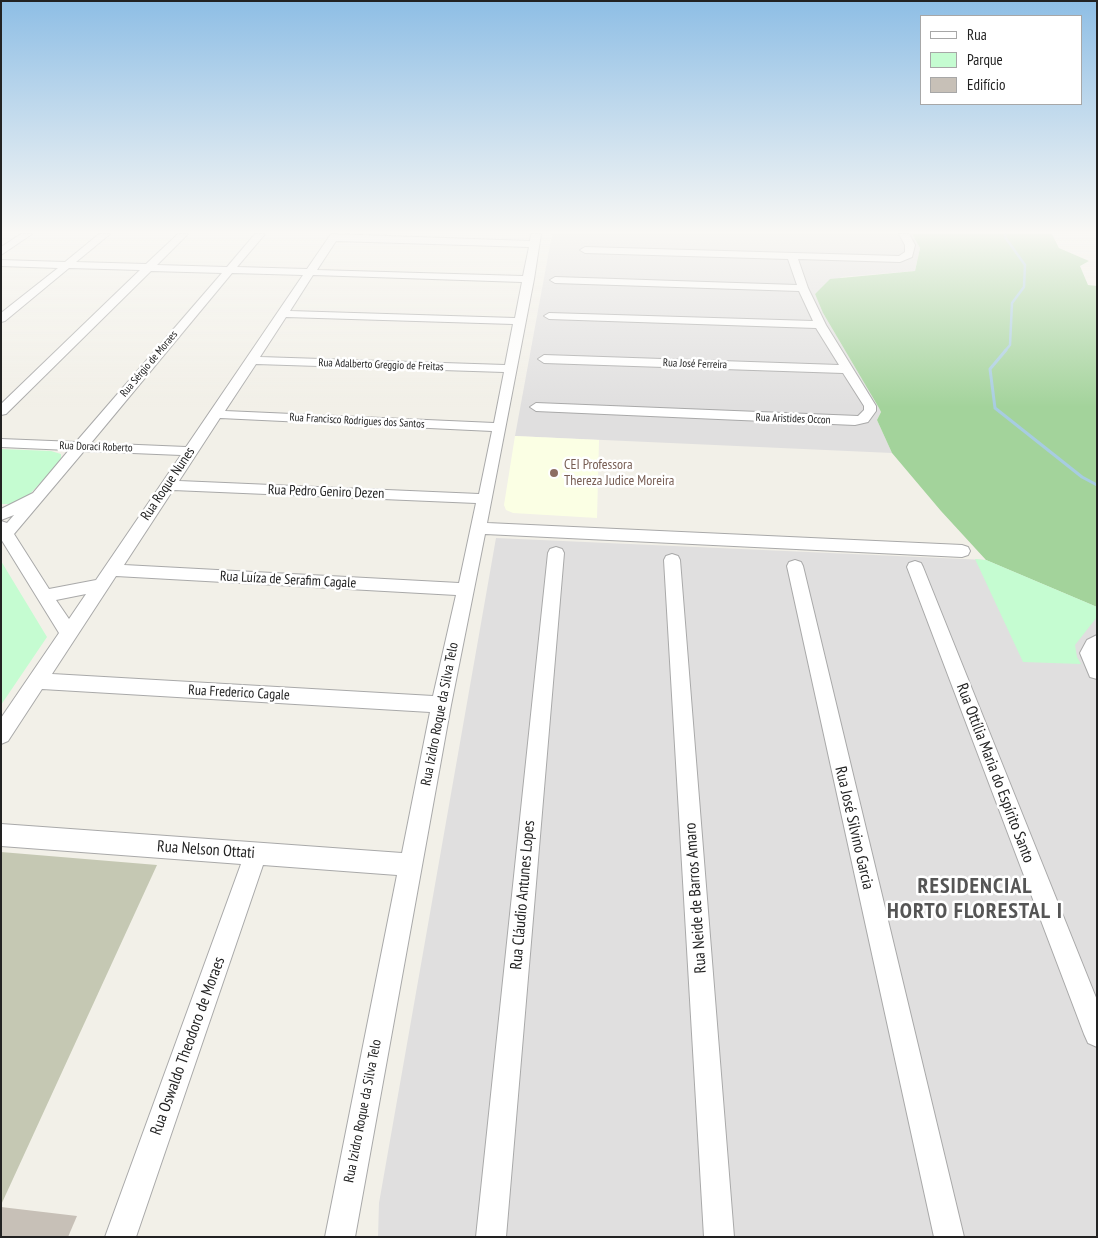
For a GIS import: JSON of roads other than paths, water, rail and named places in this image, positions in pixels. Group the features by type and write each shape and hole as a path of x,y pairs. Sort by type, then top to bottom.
{"street":[{"path":"1,319 35,292"},
{"path":"1,411 124,292"},
{"name":"Rua Sérgio de Moraes","path":"4,530 38,496 210,292"},
{"name":"Rua Roque Nunes","path":"1,735 298,292"},
{"name":"Rua Izidro Roque da Silva Telo","path":"340,1237 441,705 526,292"},
{"name":"Rua Aristides Occon","path":"536,407 855,421 867,416 870,412 870,406 820,325 804,292"},
{"path":"283,314 520,321"},
{"path":"549,316 820,325"},
{"name":"Rua José Ferreira","path":"544,358 846,369"},
{"name":"Rua Adalberto Greggio de Freitas","path":"252,360 510,369"},
{"name":"Rua Francisco Rodrigues dos Santos","path":"215,414 499,427"},
{"name":"Rua Doraci Roberto","path":"1,443 190,451"},
{"name":"Rua Pedro Geniro Dezen","path":"167,485 485,499"},
{"name":"Rua Sérgio de Moraes","path":"1,515 38,496"},
{"path":"479,528 962,551"},
{"path":"4,530 68,633"},
{"name":"Rua Cláudio Antunes Lopes","path":"491,1237 556,553"},
{"name":"Rua Neide de Barros Amaro","path":"672,560 719,1237"},
{"name":"Rua José Silvino Garcia","path":"795,566 948,1237"},
{"name":"Rua Ottília Maria do Espírito Santo","path":"915,567 1097,1034"},
{"name":"Rua Luíza de Serafim Cagale","path":"111,570 465,589"},
{"path":"45,596 100,585"},
{"path":"1097,642 1089,653 1097,672"},
{"name":"Rua Frederico Cagale","path":"38,681 441,705"},
{"name":"Rua Nelson Ottati","path":"1,835 410,865"},
{"name":"Rua Oswaldo Theodoro de Moraes","path":"120,1237 256,854"},
{"name":"Rua Izidro Roque da Silva Telo","path":"345,1237 347,1194"}],"waterway":[{"path":"1005,351 1010,345 1012,303 1020,292"},
{"path":"1006,350 990,369 995,408 1082,477 1097,485"}],"place":[{"name":"CEI Professora Thereza Judice Moreira","path":"554,473"}],"district":[{"name":"RESIDENCIAL HORTO FLORESTAL I","path":"975,900"}]}
